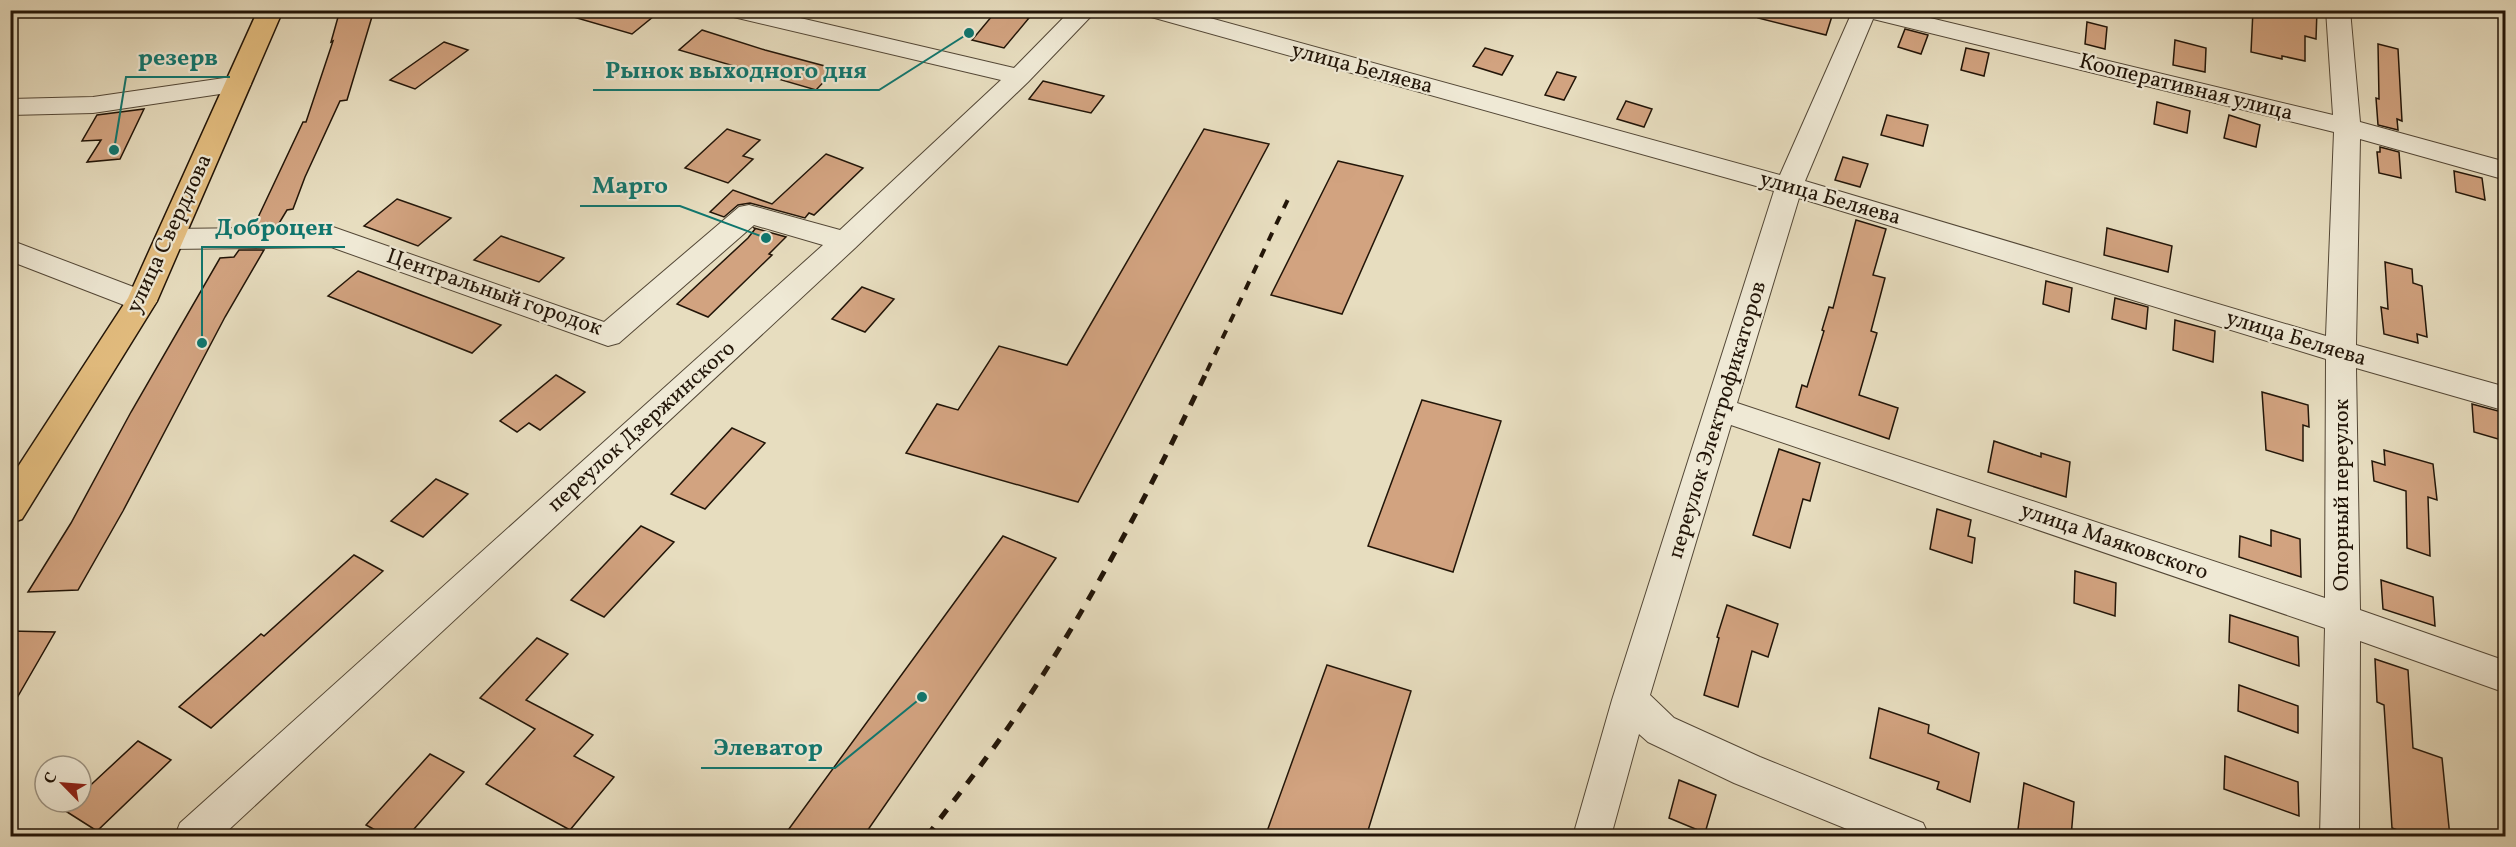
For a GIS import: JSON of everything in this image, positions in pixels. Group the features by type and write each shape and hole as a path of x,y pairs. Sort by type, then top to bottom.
{"main road":[{"name":"улица Свердлова","path":"10,509 142,301 271,10"}],"street":[{"path":"734,10 1019,77"},
{"name":"переулок Дзержинского","path":"194,837 845,241 1019,77 1085,10"},
{"name":"улица Беляева","path":"1152,10 1789,186 2505,399"},
{"name":"Опорный переулок","path":"2338,10 2346,127 2341,352 2343,619 2339,837"},
{"name":"переулок Электрофикаторов","path":"1592,837 1630,700 1722,410 1789,186 1865,11"},
{"name":"Кооперативная улица","path":"1865,11 2346,127 2505,171"},
{"path":"10,107 93,105 238,84"},
{"name":"Центральный городок","path":"169,239 333,237 608,335 749,214 845,241"},
{"path":"10,250 142,301"},
{"name":"улица Маяковского","path":"1722,410 2343,619 2505,677"},
{"path":"1630,700 1661,730 1747,771 1910,837"}],"building":[{"path":"340,10 374,10 347,100 340,101 293,209 287,210 278,225 254,226 303,122 306,122 333,41 331,42"},
{"path":"571,10 634,10 654,16 632,34 570,16"},
{"path":"997,10 1029,18 1004,48 972,40"},
{"path":"1759,10 1821,10 1833,13 1826,35 1758,18"},
{"path":"2253,10 2317,10 2316,39 2305,36 2305,61 2282,56 2282,59 2251,52"},
{"path":"2087,22 2107,27 2105,49 2085,44"},
{"path":"1905,29 1928,35 1921,54 1898,47"},
{"path":"702,30 836,69 816,90 679,50"},
{"path":"2175,40 2206,48 2205,72 2173,65"},
{"path":"444,42 468,50 415,89 390,80"},
{"path":"2378,44 2398,49 2402,121 2397,119 2398,130 2378,125 2376,98 2379,99"},
{"path":"1485,48 1513,56 1502,75 1473,66"},
{"path":"1966,48 1989,53 1984,76 1961,70"},
{"path":"1557,72 1576,77 1564,100 1545,95"},
{"path":"1043,81 1104,96 1091,113 1029,99"},
{"path":"1626,101 1652,109 1644,127 1617,119"},
{"path":"2157,102 2190,111 2187,133 2154,124"},
{"path":"144,109 120,159 87,162 101,140 82,141 97,115"},
{"path":"1887,115 1928,125 1923,146 1881,135"},
{"path":"2229,115 2260,125 2256,147 2224,138"},
{"path":"727,129 760,140 743,156 753,159 728,183 685,168"},
{"path":"1204,129 1269,144 1078,502 906,453 937,404 958,410 999,346 1067,365"},
{"path":"2380,147 2399,152 2401,178 2379,173 2377,152 2380,152"},
{"path":"826,154 863,168 814,215 809,213 805,218 750,203 738,205 724,217 710,212 733,190 772,204"},
{"path":"1843,157 1868,164 1860,187 1835,180"},
{"path":"1338,161 1403,176 1342,314 1271,295"},
{"path":"2454,171 2482,178 2485,200 2456,192"},
{"path":"397,199 451,218 418,246 364,226"},
{"path":"1856,220 1886,229 1873,275 1885,278 1871,331 1877,333 1859,395 1898,408 1889,439 1796,407 1802,385 1807,387 1829,307 1833,308"},
{"path":"754,228 786,237 769,254 772,255 708,317 677,304 748,238"},
{"path":"2107,228 2172,246 2168,272 2104,255"},
{"path":"501,236 564,258 539,282 474,260"},
{"path":"239,250 264,250 225,317 123,511 78,590 28,592 71,523 131,412 220,258 234,257"},
{"path":"2385,262 2412,269 2413,283 2422,286 2427,337 2417,334 2418,343 2384,334 2381,307 2388,309"},
{"path":"358,271 501,325 472,353 328,296"},
{"path":"2046,281 2072,288 2069,312 2043,304"},
{"path":"862,287 894,299 865,332 832,319"},
{"path":"2115,298 2148,307 2146,329 2112,319"},
{"path":"2175,320 2215,331 2213,362 2173,350"},
{"path":"556,375 585,392 540,430 529,423 517,432 500,421"},
{"path":"2262,392 2308,405 2309,427 2303,425 2303,461 2266,450"},
{"path":"1422,400 1501,421 1453,572 1368,546"},
{"path":"2472,404 2502,412 2505,441 2474,432"},
{"path":"732,428 765,443 705,509 671,494"},
{"path":"1994,441 2041,457 2041,453 2070,462 2066,497 1988,472"},
{"path":"1779,449 1820,463 1810,501 1803,499 1790,548 1753,535"},
{"path":"2384,450 2433,464 2437,500 2428,497 2430,556 2407,548 2406,491 2374,481 2372,461 2385,465"},
{"path":"436,479 468,494 423,537 391,521"},
{"path":"1937,509 1971,520 1968,536 1975,538 1972,563 1930,549"},
{"path":"641,526 674,542 604,617 571,600"},
{"path":"2271,530 2300,539 2301,577 2239,557 2240,536 2271,546"},
{"path":"1003,536 1056,558 863,837 783,837"},
{"path":"354,555 383,571 211,728 179,707 261,634 264,636"},
{"path":"2075,571 2116,583 2115,616 2074,603"},
{"path":"2381,580 2433,597 2435,626 2383,609"},
{"path":"1727,605 1778,624 1768,657 1752,651 1738,707 1704,695"},
{"path":"2230,615 2298,637 2299,666 2229,642"},
{"path":"10,631 55,632 10,710"},
{"path":"537,638 568,654 526,700 593,735 574,756 614,777 570,830 486,784 535,729 480,698"},
{"path":"2375,659 2408,670 2413,748 2442,758 2450,837 2416,837 2392,828 2384,705 2377,702"},
{"path":"1327,665 1411,691 1366,837 1265,837"},
{"path":"2239,685 2298,706 2298,733 2238,711"},
{"path":"1879,708 1929,725 1928,733 1979,753 1970,802 1937,789 1939,782 1870,758"},
{"path":"138,741 171,760 97,831 70,814 93,814 93,783"},
{"path":"430,754 464,772 407,837 388,837 366,825"},
{"path":"2225,756 2298,782 2299,816 2224,789"},
{"path":"1679,780 1716,795 1705,833 1669,818"},
{"path":"2024,783 2074,802 2071,837 2017,837"}],"railway":[{"path":"1207,371 1290,195"},
{"path":"927,836 1013,721 1075,623 1144,498 1208,369"}],"place":[{"name":"Рынок выходного дня","path":"969,33"},
{"name":"резерв","path":"114,150"},
{"name":"Марго","path":"766,238"},
{"name":"Доброцен","path":"202,343"},
{"name":"Элеватор","path":"922,697"}]}
